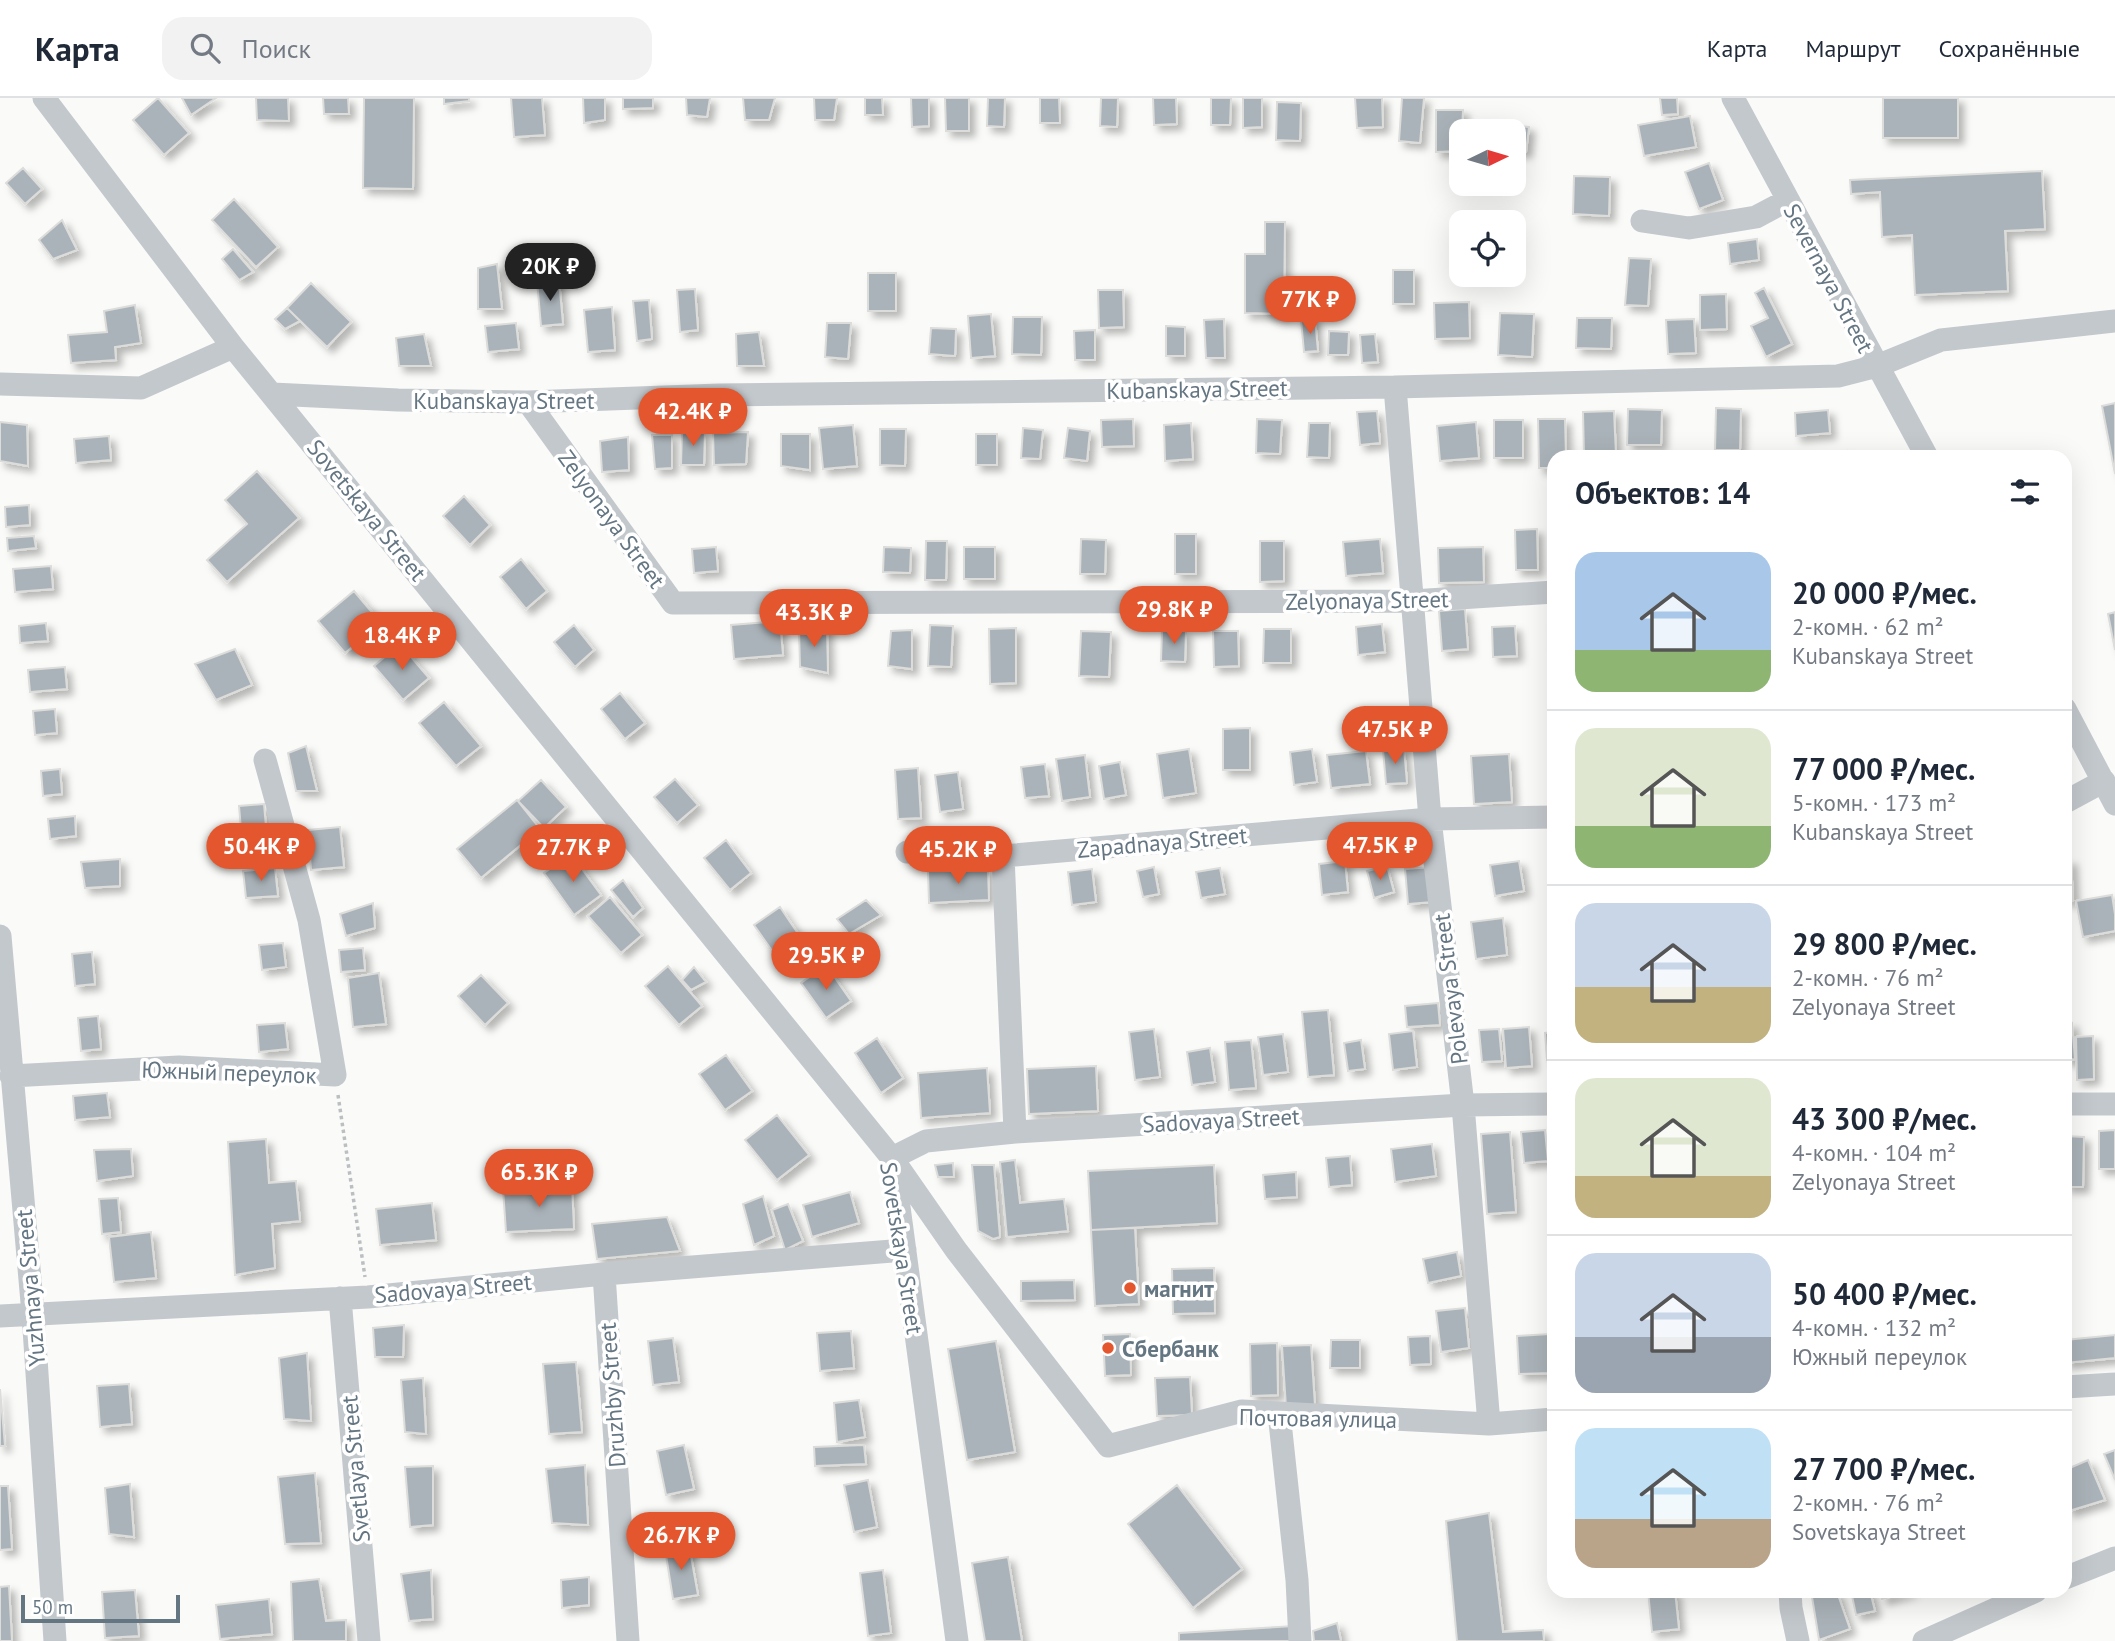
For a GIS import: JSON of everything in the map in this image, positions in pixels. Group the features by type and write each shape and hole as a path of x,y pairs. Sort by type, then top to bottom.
{"street":[{"name":"Sovetskaya Street","path":"44,98 233,347 892,1158 957,1641"},
{"name":"Severnaya Street","path":"1733,98 1923,450"},
{"path":"1642,221 1689,228 1756,218 1788,200"},
{"name":"Kubanskaya Street","path":"272,394 528,402 719,395 1395,387 1838,376 1877,366 1941,340 2115,321"},
{"path":"0,384 141,388 233,347"},
{"name":"Polevaya Street","path":"1395,387 1430,818 1463,1105 1489,1424"},
{"name":"Zelyonaya Street","path":"528,402 673,603 1412,601 1547,592"},
{"path":"2072,722 2115,804"},
{"name":"Южный переулок","path":"11,1076 179,1067 335,1075 309,920 265,761"},
{"path":"2072,798 2104,781"},
{"name":"Zapadnaya Street","path":"907,852 1003,856 1430,818 1547,817"},
{"path":"1003,856 1015,1132"},
{"name":"Yuzhnaya Street","path":"0,936 33,1314 55,1641"},
{"name":"Sadovaya Street","path":"892,1158 926,1141 1015,1132 1463,1105 1547,1104"},
{"path":"2072,1104 2115,1104"},
{"name":"Почтовая улица","path":"892,1158 956,1250 1108,1446 1242,1411 1489,1424 1547,1420"},
{"name":"Sadovaya Street","path":"0,1316 368,1297 604,1274 905,1250"},
{"name":"Druzhby Street","path":"604,1274 628,1641"},
{"name":"Svetlaya Street","path":"340,1298 369,1641"},
{"path":"2072,1387 2115,1384"},
{"path":"1279,1413 1297,1580 1300,1641"},
{"path":"2072,1575 2115,1558"},
{"path":"1790,1598 1798,1641"},
{"path":"1924,1641 2020,1598"}],"path":[{"path":"335,1075 368,1297"}],"building":[{"path":"158,98 189,133 164,155 133,120"},
{"path":"182,98 216,98 191,115"},
{"path":"256,98 288,98 289,121 257,120"},
{"path":"323,98 348,98 349,114 324,114"},
{"path":"364,98 414,98 413,189 363,188"},
{"path":"444,98 469,98 469,101 444,104"},
{"path":"511,98 542,98 545,135 514,137"},
{"path":"583,98 605,98 605,120 584,123"},
{"path":"623,98 653,98 653,108 623,109"},
{"path":"686,98 710,98 707,117 687,115"},
{"path":"743,98 775,98 769,120 745,120"},
{"path":"814,98 837,98 834,120 815,120"},
{"path":"865,98 882,98 883,115 865,115"},
{"path":"911,98 929,98 929,126 912,127"},
{"path":"945,98 969,98 969,131 946,131"},
{"path":"988,98 1005,98 1004,127 987,126"},
{"path":"1040,98 1059,98 1060,123 1040,123"},
{"path":"1101,98 1118,98 1117,127 1100,126"},
{"path":"1153,98 1176,98 1177,124 1154,125"},
{"path":"1211,98 1231,98 1230,125 1211,125"},
{"path":"1243,98 1262,98 1262,127 1243,128"},
{"path":"1355,98 1382,98 1383,127 1357,128"},
{"path":"1402,98 1424,98 1420,143 1399,141"},
{"path":"1660,98 1677,98 1678,114 1662,115"},
{"path":"1883,98 1958,98 1958,138 1883,138"},
{"path":"1277,102 1301,103 1300,141 1276,140"},
{"path":"1436,110 1463,110 1463,119 1449,119 1449,151 1436,152"},
{"path":"1690,116 1696,147 1644,156 1638,125"},
{"path":"1526,127 1529,127 1526,152"},
{"path":"1709,163 1723,200 1699,209 1685,172"},
{"path":"23,168 42,189 25,204 6,183"},
{"path":"2042,171 2045,229 2005,231 2008,291 1915,295 1912,235 1882,237 1880,192 1851,194 1850,180"},
{"path":"1574,176 1610,177 1609,216 1573,214"},
{"path":"234,199 278,247 256,267 212,220"},
{"path":"62,220 77,250 53,259 39,240"},
{"path":"1265,222 1285,222 1284,314 1245,313 1245,254 1265,254"},
{"path":"1757,239 1759,260 1730,264 1728,243"},
{"path":"233,249 253,272 239,280 222,259"},
{"path":"1629,258 1651,259 1648,306 1625,305"},
{"path":"497,264 502,309 478,309 478,268"},
{"path":"1393,270 1414,270 1414,304 1393,304"},
{"path":"868,273 896,273 896,311 868,311"},
{"path":"559,280 563,324 541,326 537,281"},
{"path":"311,283 351,322 327,347 287,308"},
{"path":"1764,288 1792,344 1766,357 1751,326 1768,318 1755,293"},
{"path":"695,289 698,330 680,332 677,290"},
{"path":"1098,290 1123,290 1124,327 1099,328"},
{"path":"1726,294 1727,329 1700,330 1700,295"},
{"path":"649,300 652,339 637,341 633,301"},
{"path":"1469,302 1470,338 1435,339 1434,303"},
{"path":"135,305 141,343 115,347 116,360 71,363 68,335 107,332 104,311"},
{"path":"612,307 615,350 588,352 584,310"},
{"path":"287,308 300,321 285,329 275,319"},
{"path":"1500,313 1534,314 1532,357 1498,355"},
{"path":"991,314 995,356 971,358 968,316"},
{"path":"1013,317 1042,317 1041,355 1012,354"},
{"path":"1577,318 1612,318 1611,349 1576,348"},
{"path":"1224,319 1225,358 1206,358 1204,320"},
{"path":"1315,319 1318,351 1304,352 1301,320"},
{"path":"1694,319 1696,353 1668,354 1666,320"},
{"path":"516,323 519,349 488,352 485,326"},
{"path":"827,323 851,323 848,359 825,357"},
{"path":"1166,326 1185,327 1185,356 1166,356"},
{"path":"931,328 956,329 955,356 929,354"},
{"path":"1095,330 1095,360 1075,360 1074,331"},
{"path":"1329,331 1349,332 1348,355 1328,355"},
{"path":"759,332 764,366 737,366 736,334"},
{"path":"424,334 431,366 399,366 396,338"},
{"path":"1375,334 1378,362 1362,363 1360,335"},
{"path":"2115,403 2115,474 2102,406"},
{"path":"1716,408 1741,409 1740,450 1715,450"},
{"path":"1628,409 1662,410 1661,445 1627,445"},
{"path":"1828,410 1830,433 1796,436 1795,413"},
{"path":"1377,411 1380,443 1360,445 1357,412"},
{"path":"1614,411 1616,450 1584,450 1583,412"},
{"path":"1133,419 1134,446 1102,447 1101,420"},
{"path":"1257,419 1282,420 1280,454 1256,453"},
{"path":"1538,419 1565,419 1566,450 1547,450 1547,468 1539,468"},
{"path":"1494,420 1523,420 1523,458 1494,458"},
{"path":"0,422 27,425 28,466 0,461"},
{"path":"1476,422 1479,458 1440,461 1437,426"},
{"path":"1191,423 1193,459 1165,461 1164,425"},
{"path":"1309,423 1330,423 1329,458 1307,457"},
{"path":"853,425 857,466 823,469 819,428"},
{"path":"1023,428 1043,430 1040,459 1021,458"},
{"path":"1068,428 1090,431 1087,461 1064,458"},
{"path":"880,429 906,429 905,466 880,465"},
{"path":"682,430 705,432 704,465 681,465"},
{"path":"748,432 746,464 714,465 713,433"},
{"path":"781,434 810,434 810,470 781,466"},
{"path":"976,434 997,434 997,465 976,465"},
{"path":"652,435 672,435 672,468 655,469"},
{"path":"109,436 111,460 76,463 74,439"},
{"path":"628,437 629,470 602,472 600,441"},
{"path":"257,471 299,518 227,582 207,560 247,524 225,500"},
{"path":"464,496 490,525 470,545 443,516"},
{"path":"29,505 30,525 6,527 5,507"},
{"path":"1537,529 1538,570 1516,570 1515,530"},
{"path":"1175,534 1196,534 1196,574 1175,574"},
{"path":"34,536 36,548 8,551 7,538"},
{"path":"1081,539 1106,540 1105,574 1080,574"},
{"path":"1380,539 1383,573 1346,576 1343,542"},
{"path":"926,541 947,541 946,580 925,580"},
{"path":"1260,541 1284,541 1284,581 1260,582"},
{"path":"716,547 718,571 694,573 692,549"},
{"path":"884,547 911,548 910,573 883,572"},
{"path":"964,547 995,547 995,579 964,579"},
{"path":"1483,547 1484,582 1439,583 1438,548"},
{"path":"521,559 547,591 526,609 500,577"},
{"path":"51,566 53,589 15,592 13,569"},
{"path":"354,591 381,623 345,653 318,621"},
{"path":"1465,609 1468,649 1442,651 1439,611"},
{"path":"2115,612 2115,650 2108,614"},
{"path":"780,621 783,655 734,659 731,625"},
{"path":"46,623 48,641 20,643 19,626"},
{"path":"1382,624 1385,652 1358,655 1356,627"},
{"path":"574,625 594,650 575,667 554,642"},
{"path":"930,625 953,626 951,667 928,666"},
{"path":"1515,626 1517,656 1493,657 1492,627"},
{"path":"827,627 828,673 800,667 799,629"},
{"path":"1016,628 1016,683 990,684 989,629"},
{"path":"1264,629 1291,629 1291,663 1263,663"},
{"path":"912,630 912,669 888,666 891,631"},
{"path":"1162,630 1186,631 1185,662 1161,661"},
{"path":"1081,631 1111,632 1109,677 1079,676"},
{"path":"1213,631 1238,631 1239,666 1214,667"},
{"path":"400,644 429,678 403,700 374,666"},
{"path":"235,649 252,685 216,700 195,664"},
{"path":"65,667 67,689 30,692 28,670"},
{"path":"620,693 645,723 625,739 601,709"},
{"path":"444,702 481,746 456,766 419,723"},
{"path":"55,709 57,733 35,735 33,711"},
{"path":"1250,728 1250,770 1223,770 1223,729"},
{"path":"306,746 317,791 296,791 288,753"},
{"path":"1404,748 1407,783 1386,784 1383,750"},
{"path":"1189,749 1196,793 1163,798 1157,754"},
{"path":"1312,749 1317,782 1294,785 1290,752"},
{"path":"1366,751 1370,784 1331,788 1327,755"},
{"path":"1509,754 1512,802 1474,804 1471,756"},
{"path":"1085,755 1090,797 1062,801 1056,759"},
{"path":"1120,762 1126,795 1104,799 1099,766"},
{"path":"1045,764 1049,796 1025,798 1021,767"},
{"path":"918,768 921,818 898,819 895,770"},
{"path":"60,769 62,794 43,796 41,771"},
{"path":"958,772 963,809 940,812 935,775"},
{"path":"675,779 698,805 677,823 654,797"},
{"path":"541,780 566,807 544,828 518,801"},
{"path":"517,800 540,829 481,878 457,849"},
{"path":"264,804 266,827 241,829 239,806"},
{"path":"75,816 76,836 50,839 48,819"},
{"path":"340,827 344,867 311,870 308,830"},
{"path":"726,840 751,873 730,890 704,858"},
{"path":"571,854 601,895 574,915 544,873"},
{"path":"120,859 120,886 85,888 81,862"},
{"path":"1345,861 1348,892 1322,895 1319,864"},
{"path":"1519,861 1524,891 1495,896 1490,865"},
{"path":"1387,866 1394,892 1374,898 1367,871"},
{"path":"1154,867 1159,894 1143,897 1137,871"},
{"path":"1431,867 1433,902 1408,904 1405,869"},
{"path":"275,868 278,896 246,898 243,871"},
{"path":"1220,868 1225,894 1201,898 1196,872"},
{"path":"988,869 989,900 929,903 928,871"},
{"path":"1092,869 1096,902 1072,905 1068,872"},
{"path":"623,880 643,908 633,917 611,890"},
{"path":"2112,895 2115,931 2083,937 2076,901"},
{"path":"610,897 642,935 621,953 588,916"},
{"path":"866,900 881,915 849,934 837,919"},
{"path":"373,903 375,928 346,936 340,914"},
{"path":"780,907 801,938 775,955 754,925"},
{"path":"1503,918 1507,955 1476,959 1471,922"},
{"path":"283,943 286,967 262,970 259,945"},
{"path":"363,948 365,970 341,972 339,950"},
{"path":"92,952 95,984 75,986 72,954"},
{"path":"826,965 851,1001 826,1018 801,983"},
{"path":"668,966 702,1006 679,1025 645,986"},
{"path":"694,967 706,982 691,990 682,980"},
{"path":"379,973 386,1024 353,1027 348,978"},
{"path":"481,975 508,1003 485,1025 458,996"},
{"path":"1438,1003 1440,1025 1407,1027 1405,1006"},
{"path":"1328,1010 1334,1075 1308,1077 1302,1012"},
{"path":"98,1016 101,1049 81,1051 78,1018"},
{"path":"285,1023 288,1049 259,1052 257,1025"},
{"path":"2072,1023 2075,1059 2072,1059"},
{"path":"1529,1027 1532,1066 1506,1068 1503,1029"},
{"path":"1154,1029 1160,1077 1135,1080 1129,1032"},
{"path":"1499,1029 1502,1061 1482,1062 1479,1030"},
{"path":"1413,1031 1417,1067 1393,1070 1389,1034"},
{"path":"1283,1034 1288,1072 1263,1075 1258,1037"},
{"path":"2093,1036 2094,1079 2077,1080 2076,1037"},
{"path":"877,1038 903,1078 881,1093 855,1053"},
{"path":"1251,1040 1256,1088 1229,1090 1225,1042"},
{"path":"1361,1040 1365,1069 1348,1071 1344,1043"},
{"path":"1210,1048 1215,1082 1192,1085 1187,1052"},
{"path":"726,1055 752,1091 725,1110 699,1074"},
{"path":"1096,1066 1098,1111 1029,1114 1027,1069"},
{"path":"987,1068 990,1113 921,1118 918,1073"},
{"path":"107,1093 110,1117 75,1120 73,1096"},
{"path":"777,1115 809,1155 777,1180 745,1140"},
{"path":"1545,1130 1547,1161 1524,1163 1521,1132"},
{"path":"2115,1130 2115,1169 2099,1169 2099,1131"},
{"path":"1510,1132 1516,1212 1487,1214 1481,1134"},
{"path":"2072,1136 2084,1137 2083,1187 2072,1187"},
{"path":"266,1139 269,1183 296,1181 300,1221 272,1224 275,1268 235,1275 228,1142"},
{"path":"1432,1144 1436,1176 1395,1182 1391,1149"},
{"path":"131,1149 133,1176 97,1181 94,1150"},
{"path":"1350,1156 1352,1185 1329,1187 1326,1158"},
{"path":"1015,1160 1020,1203 1064,1199 1068,1231 1007,1237 1000,1162"},
{"path":"953,1163 954,1177 938,1177 935,1165"},
{"path":"972,1165 994,1165 1000,1237 993,1239 978,1231"},
{"path":"1214,1165 1217,1223 1091,1230 1088,1171"},
{"path":"1296,1172 1297,1197 1265,1199 1263,1175"},
{"path":"572,1185 574,1229 506,1232 503,1189"},
{"path":"850,1192 859,1223 812,1237 803,1205"},
{"path":"763,1196 774,1236 754,1245 743,1204"},
{"path":"118,1198 121,1232 102,1234 99,1199"},
{"path":"432,1203 436,1240 380,1245 376,1209"},
{"path":"788,1204 803,1241 785,1250 772,1210"},
{"path":"667,1217 680,1251 597,1259 592,1224"},
{"path":"1135,1228 1139,1304 1095,1306 1091,1230"},
{"path":"151,1232 156,1278 114,1282 109,1237"},
{"path":"1457,1252 1461,1276 1428,1283 1423,1259"},
{"path":"1214,1268 1215,1313 1173,1314 1172,1269"},
{"path":"1074,1280 1075,1300 1021,1301 1021,1281"},
{"path":"1465,1308 1469,1348 1441,1352 1436,1311"},
{"path":"404,1325 403,1357 375,1357 373,1328"},
{"path":"851,1331 854,1368 820,1371 817,1333"},
{"path":"1130,1334 1131,1375 1105,1376 1103,1335"},
{"path":"1547,1334 1547,1373 1519,1374 1517,1336"},
{"path":"2115,1335 2115,1358 2072,1362 2072,1339"},
{"path":"1430,1336 1431,1364 1410,1365 1408,1337"},
{"path":"673,1338 679,1382 653,1385 648,1341"},
{"path":"1331,1340 1360,1340 1360,1368 1330,1368"},
{"path":"996,1341 1015,1452 967,1460 948,1349"},
{"path":"1277,1343 1278,1395 1251,1396 1250,1344"},
{"path":"1311,1345 1315,1406 1286,1407 1282,1346"},
{"path":"307,1353 311,1421 284,1419 279,1358"},
{"path":"576,1362 582,1432 549,1434 543,1364"},
{"path":"1190,1377 1192,1415 1157,1416 1155,1378"},
{"path":"423,1378 426,1434 405,1432 401,1380"},
{"path":"129,1384 132,1424 100,1427 97,1386"},
{"path":"0,1389 5,1446 0,1446"},
{"path":"859,1400 865,1437 837,1442 834,1403"},
{"path":"684,1445 694,1489 666,1495 657,1451"},
{"path":"864,1445 866,1464 815,1466 814,1447"},
{"path":"2115,1450 2115,1480 2104,1454"},
{"path":"2088,1460 2105,1500 2072,1510 2072,1467"},
{"path":"585,1465 588,1525 552,1523 546,1469"},
{"path":"433,1466 433,1525 410,1527 405,1467"},
{"path":"315,1473 321,1543 285,1544 278,1477"},
{"path":"868,1480 877,1527 854,1532 844,1485"},
{"path":"130,1484 134,1537 109,1534 105,1488"},
{"path":"1177,1485 1242,1569 1193,1608 1128,1524"},
{"path":"0,1486 8,1486 12,1549 0,1550"},
{"path":"1489,1513 1503,1632 1543,1630 1544,1641 1457,1641 1446,1521"},
{"path":"689,1545 698,1595 673,1599 665,1549"},
{"path":"1008,1557 1022,1641 985,1641 972,1563"},
{"path":"431,1570 433,1619 409,1621 401,1574"},
{"path":"883,1570 891,1633 868,1636 860,1573"},
{"path":"589,1577 589,1605 562,1608 561,1580"},
{"path":"319,1579 326,1621 346,1620 346,1641 293,1641 291,1582"},
{"path":"9,1586 12,1641 0,1641 0,1587"},
{"path":"135,1590 139,1636 105,1638 102,1592"},
{"path":"1649,1598 1676,1598 1679,1629 1652,1632"},
{"path":"1812,1598 1839,1598 1850,1629 1819,1640"},
{"path":"1852,1598 1872,1598 1875,1611 1856,1615"},
{"path":"269,1599 272,1634 220,1639 216,1605"},
{"path":"1337,1623 1341,1641 1314,1641 1313,1631"},
{"path":"1294,1626 1295,1641 1179,1641 1179,1633"}],"place":[{"name":"магнит","path":"1130,1288"},
{"name":"Сбербанк","path":"1108,1348"}]}
